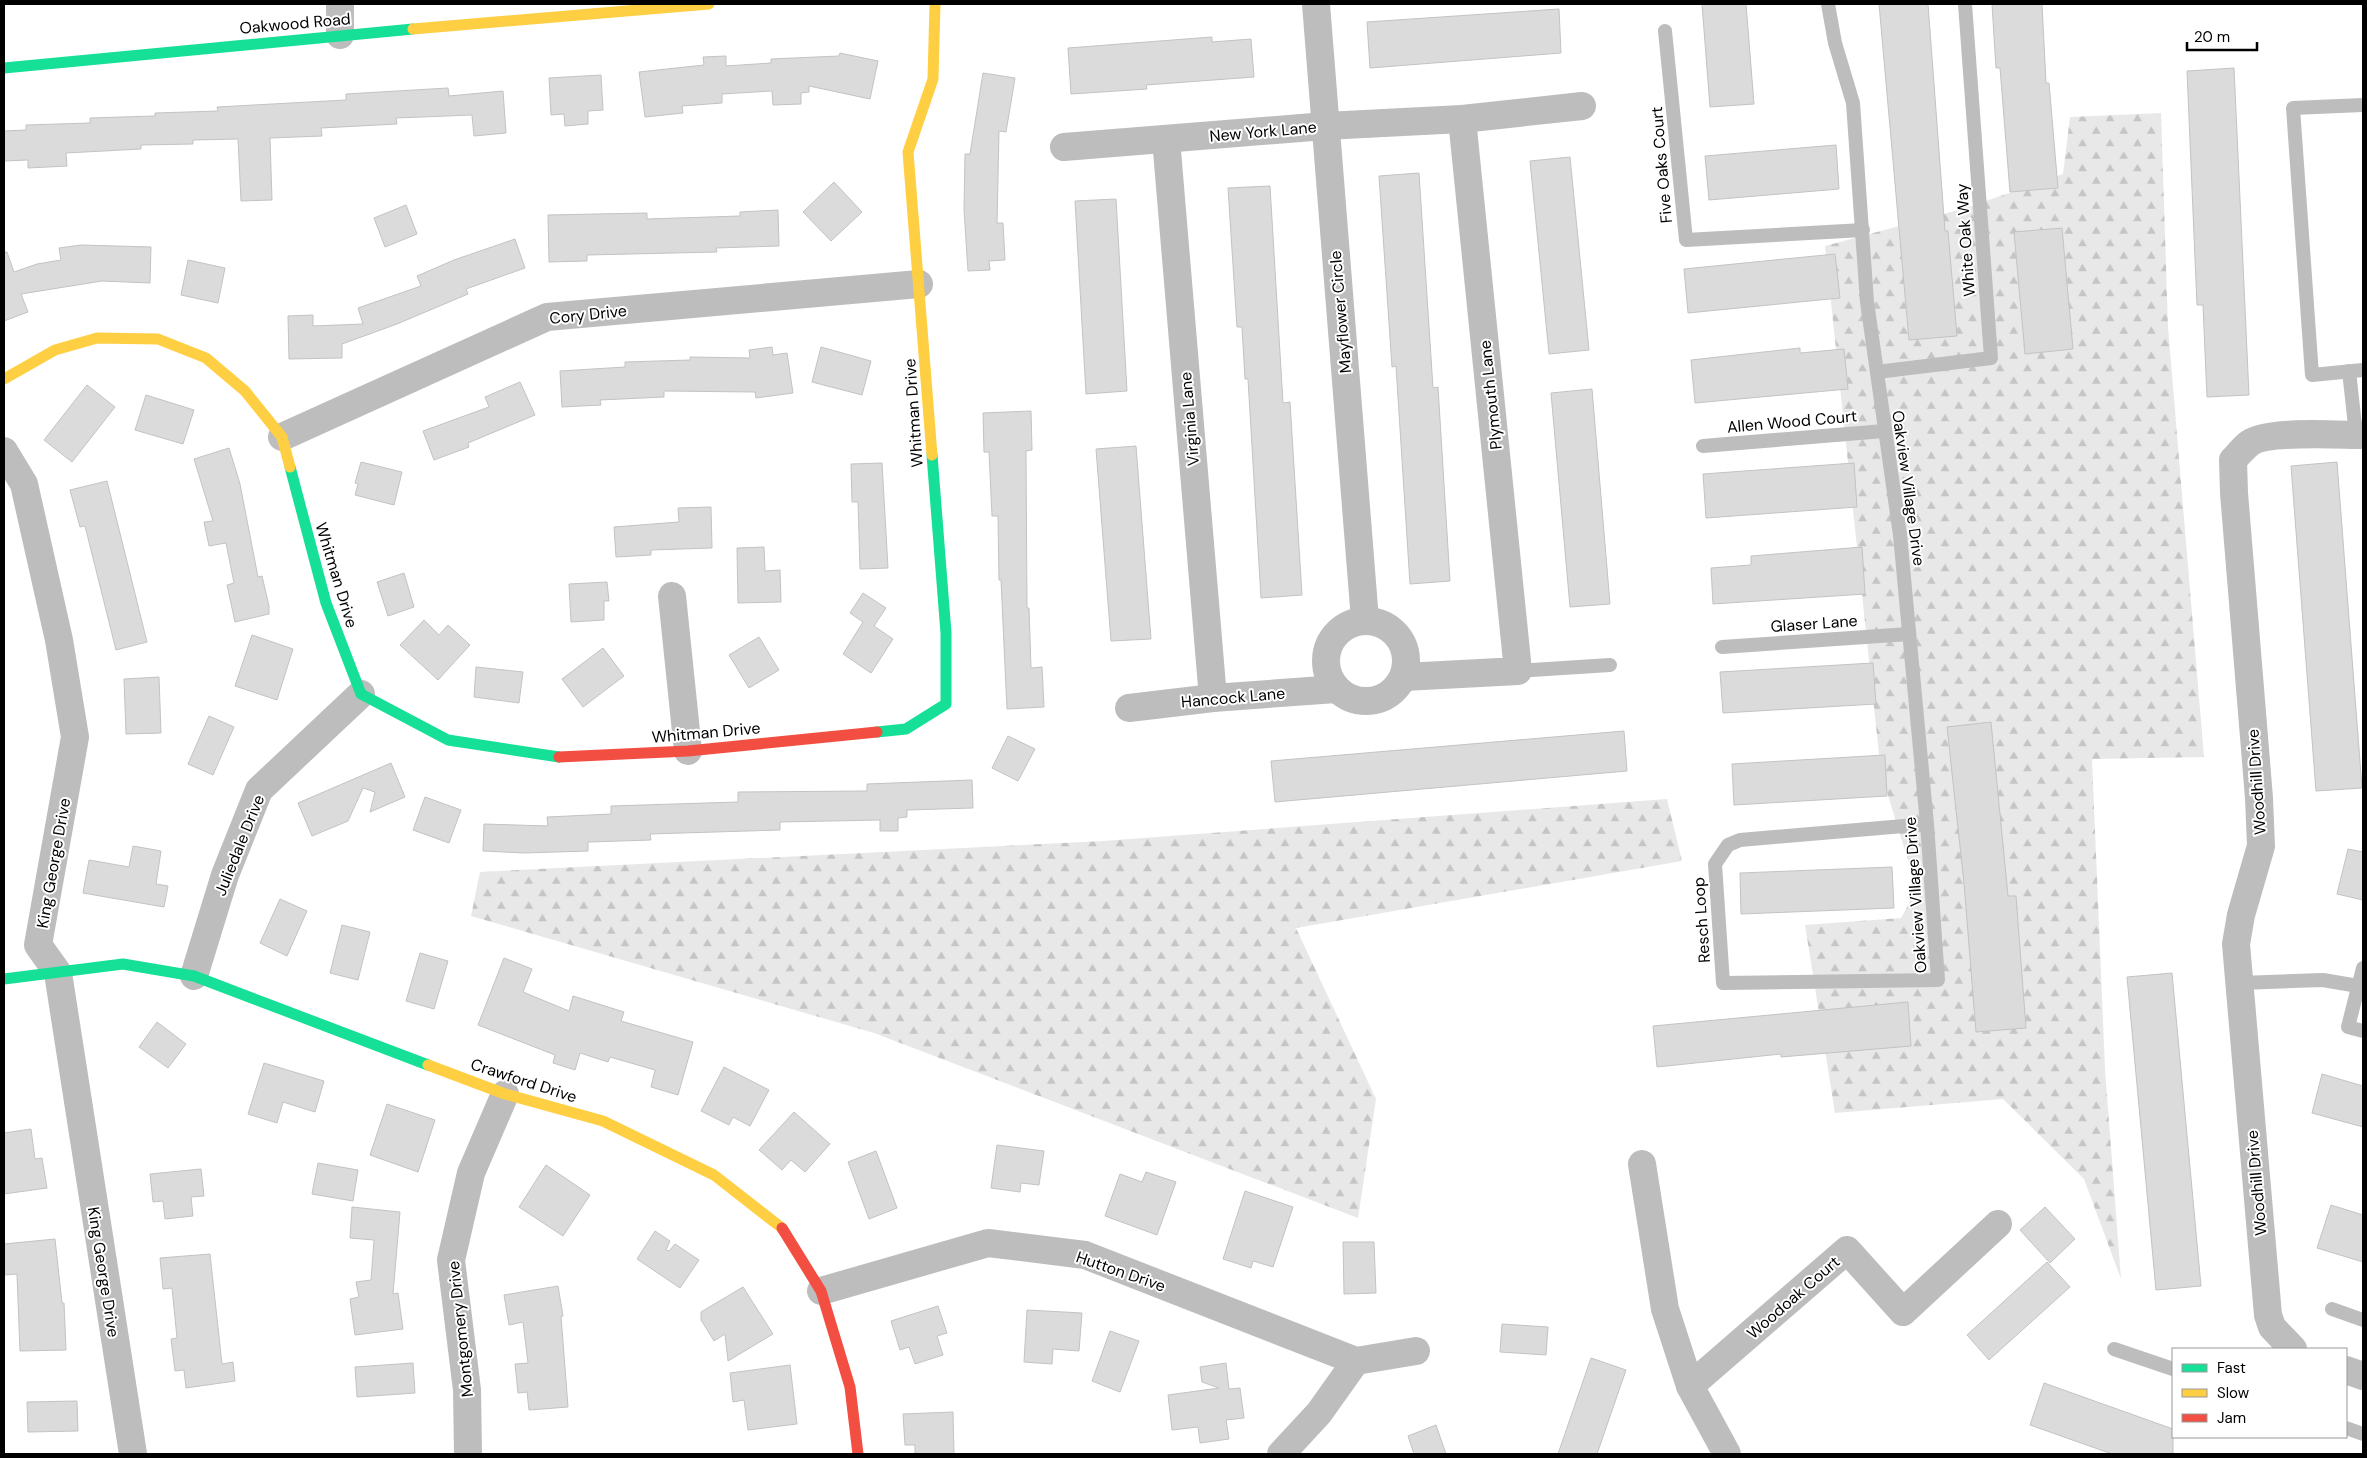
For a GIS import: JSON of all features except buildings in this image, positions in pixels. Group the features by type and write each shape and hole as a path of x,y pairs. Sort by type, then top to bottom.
{"street":[{"path":"340,4 340,35"},
{"name":"Oakwood Road","path":"4,68 340,35 709,4"},
{"name":"Whitman Drive","path":"4,379 55,350 97,338 158,339 206,358 245,391 282,437 326,603 362,694 448,740 558,757 688,751 906,729 946,704 946,634 908,152 933,79 935,4"},
{"name":"Mayflower Circle","path":"1316,4 1365,620"},
{"name":"New York Lane","path":"1064,147 1325,126 1462,119 1582,106"},
{"name":"Plymouth Lane","path":"1462,119 1518,671"},
{"name":"Virginia Lane","path":"1166,139 1213,698"},
{"name":"Cory Drive","path":"282,437 547,317 919,284"},
{"name":"Woodhill Drive","path":"2292,1348 2272,1327 2268,1315 2236,944 2241,915 2261,846 2233,460 2250,442 2270,438 2298,434 2360,435"},
{"name":"King George Drive","path":"4,452 24,484 60,640 75,737 38,945 58,973 133,1454"},
{"path":"672,596 688,751"},
{"path":"1365,620 1381,624 1394,632 1403,645 1406,661 1404,676 1395,690 1382,699 1367,702 1351,699 1336,689 1329,678 1325,662 1328,646 1337,633 1350,624 1365,620"},
{"path":"1404,676 1518,671"},
{"name":"Hancock Lane","path":"1129,708 1213,698 1336,689"},
{"name":"Juliedale Drive","path":"194,976 225,875 259,790 362,694"},
{"name":"Crawford Drive","path":"4,979 123,964 194,976 504,1094 604,1122 714,1175 784,1229 821,1291 850,1387 858,1454"},
{"name":"Montgomery Drive","path":"468,1454 468,1390 451,1260 471,1173 504,1094"},
{"path":"1642,1164 1666,1309 1690,1386 1727,1454"},
{"name":"Woodoak Court","path":"1690,1386 1847,1250 1903,1312 1998,1224"},
{"name":"Hutton Drive","path":"821,1291 988,1244 1085,1255 1356,1361"},
{"path":"1282,1454 1319,1413 1356,1361 1416,1351"},
{"path":"2347,1370 2363,1376"}],"lane":[{"name":"Oakview Village Drive","path":"1828,4 1835,44 1853,103 1867,302 1900,535 1927,824 1938,980"},
{"name":"White Oak Way","path":"1877,372 1991,358 1965,4"},
{"name":"Five Oaks Court","path":"1666,31 1686,240 1863,230"},
{"path":"2360,435 2356,370 2312,375 2293,108 2363,105"},
{"name":"Allen Wood Court","path":"1703,446 1884,431"},
{"name":"Glaser Lane","path":"1722,647 1909,634"},
{"path":"1518,671 1610,665"},
{"name":"Resch Loop","path":"1927,824 1740,840 1728,845 1715,864 1723,983 1938,980"},
{"path":"2363,968 2348,1027 2363,1031"},
{"path":"2240,983 2323,980 2358,986"},
{"path":"2332,1309 2363,1320"},
{"path":"2114,1349 2172,1369"},
{"path":"2347,1428 2363,1434"}],"green space":[{"path":"2161,113 2168,327 2204,757 2092,759 2105,1069 2121,1279 2084,1179 2003,1099 1835,1113 1805,925 1901,918 1917,889 1881,773 1825,246 1966,208 2063,174 2070,117"},
{"path":"1667,799 1682,861 1296,928 1376,1099 1358,1218 874,1033 471,916 480,872 1103,841"}],"traffic: fast":[{"path":"4,68 413,29"},
{"path":"877,732 906,729 946,704 946,633 932,455"},
{"path":"290,467 326,603 361,694 448,740 559,757"},
{"path":"4,979 123,964 194,976 428,1065"}],"traffic: slow":[{"path":"413,29 709,4"},
{"path":"932,455 908,152 933,79 935,4"},
{"path":"4,379 55,350 97,338 158,339 206,358 245,391 282,437 290,467"},
{"path":"428,1065 505,1094 603,1121 714,1175 782,1228"}],"traffic: jam":[{"path":"559,757 688,751 877,732"},
{"path":"782,1228 821,1291 850,1387 858,1454"}]}
